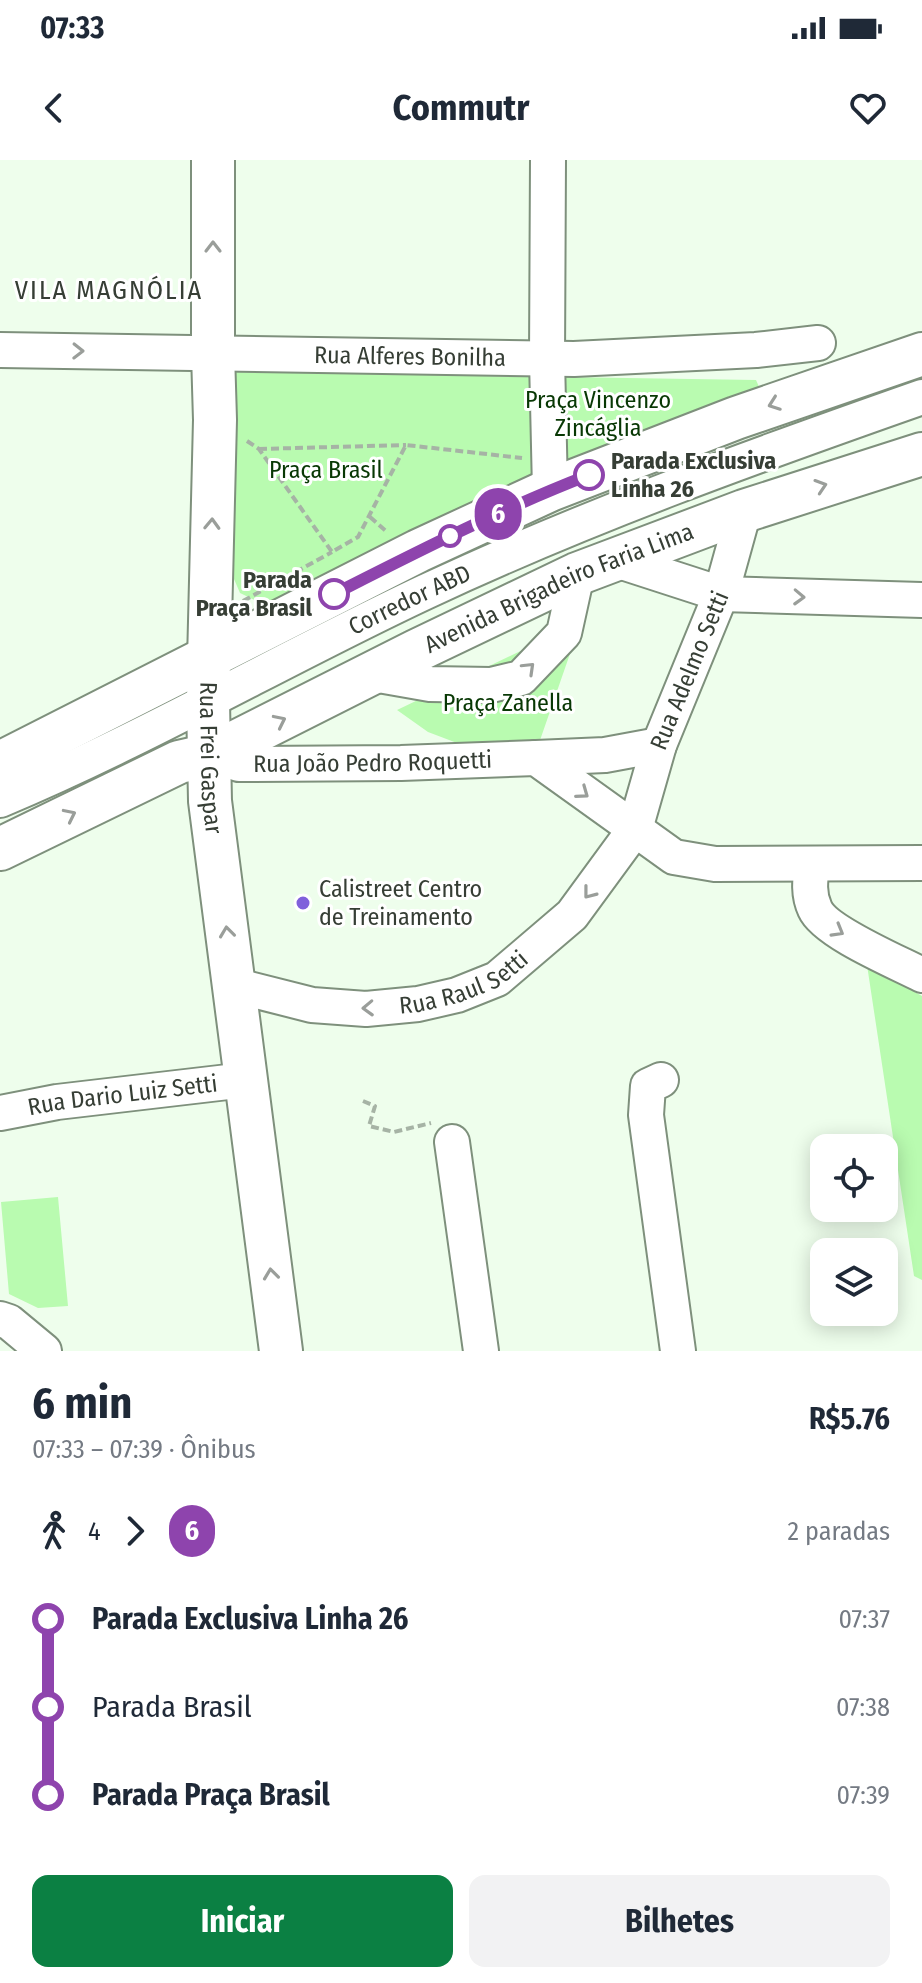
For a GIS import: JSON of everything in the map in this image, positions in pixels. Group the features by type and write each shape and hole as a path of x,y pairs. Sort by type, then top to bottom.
{"main road":[{"name":"Rua Frei Gaspar","path":"213,160 215,420 208,702 211,810 281,1351"},
{"path":"0,763 210,638 418,551 549,475 736,418 922,354"},
{"name":"Avenida Brigadeiro Faria Lima","path":"0,849 179,762 210,755 577,574 744,511 922,454"},
{"name":"Avenida Brigadeiro Faria Lima","path":"0,880 181,791 210,755"}],"street":[{"path":"548,160 549,475"},
{"name":"Rua Alferes Bonilha","path":"0,350 547,359 710,352 818,343"},
{"name":"Corredor ABD","path":"0,800 63,773 421,594 557,534 634,501 922,397"},
{"name":"Rua Adelmo Setti","path":"635,829 659,745 721,594 744,511"},
{"path":"616,560 721,594 922,600"},
{"path":"373,674 430,684 491,685 521,678 564,633 577,574"},
{"name":"Rua João Pedro Roquetti","path":"210,755 239,764 401,763 605,755 659,745"},
{"path":"536,758 674,857 715,864 922,863"},
{"name":"Rua Raul Setti","path":"233,985 312,1005 366,1009 418,1004 457,995 497,979 572,915 635,829"},
{"path":"812,865 809,890 815,911 828,926 922,975"},
{"name":"Rua Dario Luiz Setti","path":"0,1113 57,1102 245,1080"},
{"path":"661,1080 648,1086 646,1115 678,1351"},
{"path":"452,1142 481,1351"},
{"path":"0,1319 18,1329 44,1351"}],"path":[{"path":"215,420 259,449 332,552"},
{"path":"259,449 406,445 549,475"},
{"path":"210,638 358,537 406,445"},
{"path":"363,1101 375,1106 369,1126 394,1132"}],"green space":[{"name":"Praça Brasil","path":"230,371 531,377 532,478 263,604 240,593 231,572"},
{"name":"Praça Vincenzo Zincáglia","path":"562,377 756,380 760,389 563,465"},
{"name":"Praça Zanella","path":"581,622 538,746 457,743 428,732 397,710"},
{"path":"867,965 922,996 922,1280 914,1276 898,1170 898,1134 893,1134"},
{"path":"58,1197 68,1306 38,1308 9,1294 1,1202"}],"bus line":[{"name":"6","path":"334,594 418,551 589,475"}],"place":[{"name":"Parada Exclusiva Linha 26","path":"589,475"},
{"name":"Parada Praça Brasil","path":"334,594"},
{"name":"Calistreet Centro de Treinamento","path":"303,903"}],"district":[{"name":"VILA MAGNÓLIA","path":"109,290"}]}
